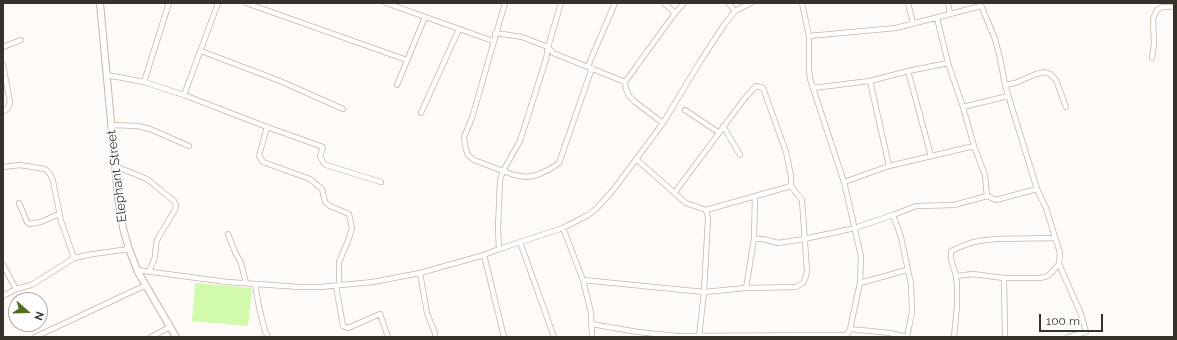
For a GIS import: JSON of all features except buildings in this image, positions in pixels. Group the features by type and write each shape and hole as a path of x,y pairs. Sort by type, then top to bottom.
{"main road":[{"name":"Elephant Street","path":"100,3 119,207 129,250 137,270 176,337"}],"street":[{"path":"144,82 169,3"},
{"path":"184,95 218,3"},
{"path":"246,3 407,60"},
{"path":"386,3 493,41"},
{"path":"505,3 495,33 472,118 464,137 465,146 468,155 474,160 514,175 527,177 537,175 559,163 590,67 615,3"},
{"path":"498,249 500,180 503,171 520,141 562,3"},
{"path":"664,3 675,12"},
{"path":"663,123 634,102 629,96 625,82 675,12 684,3"},
{"path":"728,3 735,11"},
{"path":"137,270 255,284 300,287 320,287 373,282 420,273 484,256 498,249 563,228 588,215 597,208 614,189 663,123 701,60 735,11 751,3"},
{"path":"591,324 638,332 677,336 846,336 850,328 860,283 861,256 844,182 808,69 809,36 802,3"},
{"path":"908,3 913,23"},
{"path":"948,3 950,14"},
{"path":"809,36 888,30 937,18 980,5 995,39 1008,96 1037,189 1046,208 1060,253 1059,264 1081,314 1086,332 1068,337"},
{"path":"1152,58 1154,44 1153,19 1155,14 1157,10 1162,7 1174,7"},
{"path":"397,84 425,17"},
{"path":"937,18 948,63 974,146 985,175 987,196"},
{"path":"421,113 459,29"},
{"path":"495,33 522,37 548,47 553,53 625,82"},
{"path":"3,47 21,40"},
{"path":"201,50 343,108"},
{"path":"813,88 870,81 948,63"},
{"path":"3,65 10,102 8,108 3,112"},
{"path":"908,71 931,156"},
{"path":"1005,85 1046,72 1056,80 1066,107"},
{"path":"107,75 144,82 184,95 267,128 323,147 320,156 322,162 326,165 381,182"},
{"path":"870,81 889,166"},
{"path":"583,280 704,292 746,288 796,287 803,283 806,271 802,200 791,186 791,176 786,152 763,88 756,86 718,132 675,192"},
{"path":"963,107 1008,96"},
{"path":"685,110 718,132"},
{"path":"111,125 138,126 150,129 189,146"},
{"path":"723,126 740,155"},
{"path":"267,128 259,156 263,162 310,179 322,189 325,202 330,206 349,214 352,228 339,262 338,285 343,326 348,328 380,314 388,337"},
{"path":"844,182 889,166 974,146"},
{"path":"636,159 686,203 706,210 791,186"},
{"path":"3,167 20,165 45,169 50,174 53,181 59,214 74,258"},
{"path":"115,166 147,180 174,201 176,206 158,238 155,257 150,272"},
{"path":"754,239 762,239 778,243 804,239 855,228 916,206 954,205 987,196 996,200 1037,189"},
{"path":"746,288 754,239 755,196"},
{"path":"19,203 27,222 30,224 41,222 59,214"},
{"path":"699,337 704,292 708,218 706,210"},
{"path":"850,328 890,333 907,337 912,312 911,284 901,237 893,215"},
{"path":"563,228 583,280 591,313 592,337"},
{"path":"228,234 241,263 246,283"},
{"path":"954,337 957,306 956,276 951,259 951,252 953,250 970,243 996,239 1055,238"},
{"path":"520,242 554,337"},
{"path":"3,296 46,276 74,258 93,254 129,250"},
{"path":"484,256 504,337"},
{"path":"956,276 973,274 1004,278 1040,278 1048,276 1059,264"},
{"path":"3,265 16,289"},
{"path":"860,283 908,270"},
{"path":"420,273 428,313 436,333 435,337"},
{"path":"1004,278 1006,337"},
{"path":"35,337 146,284"},
{"path":"255,284 255,294 268,337"},
{"path":"151,337 170,327"}],"green space":[{"path":"195,283 252,288 248,326 192,321"}]}
